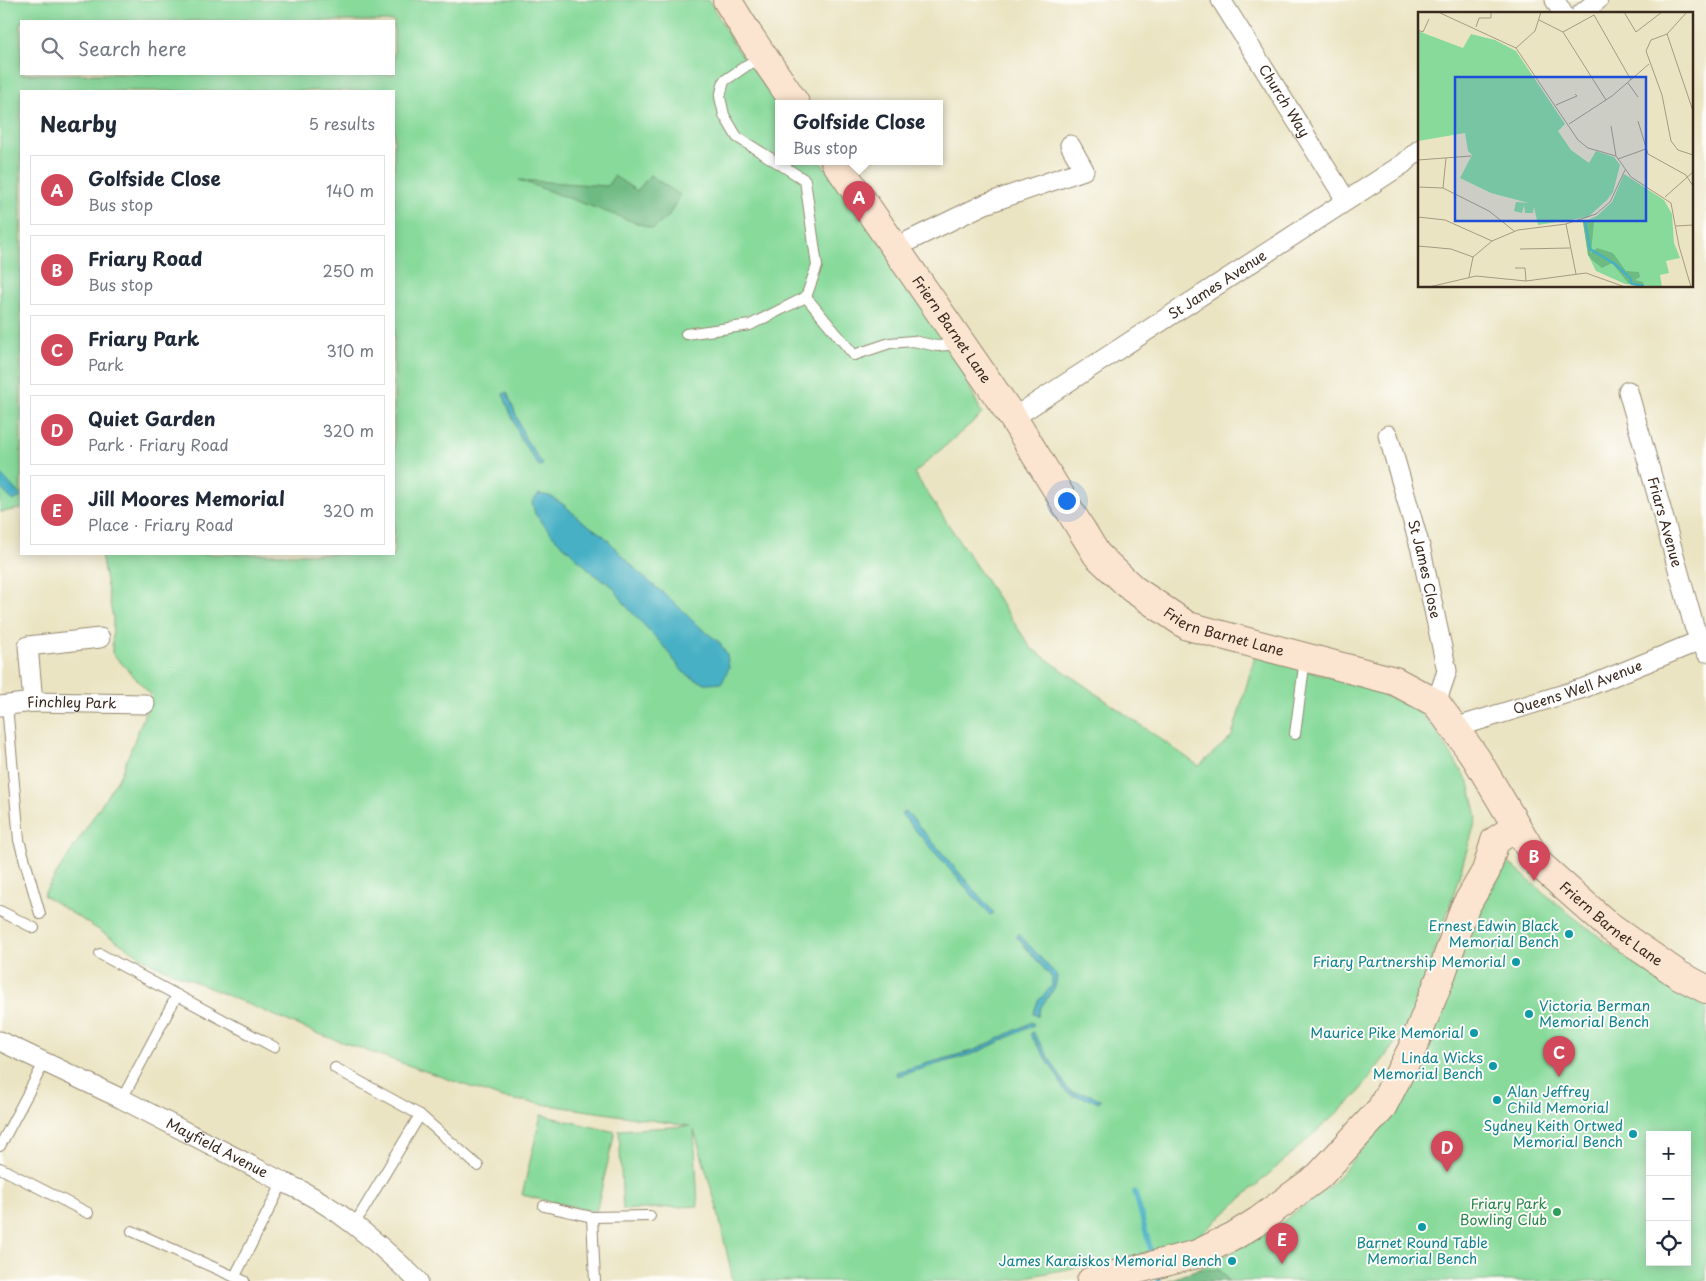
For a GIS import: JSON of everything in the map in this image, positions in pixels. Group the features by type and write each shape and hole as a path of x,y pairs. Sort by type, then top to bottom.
{"main road":[{"path":"727,0 794,100"},
{"name":"Friern Barnet Lane","path":"839,165 1013,418 1097,555 1133,588 1188,626 1395,681 1436,703 1476,758 1539,864 1611,928 1679,975 1706,989"},
{"path":"1091,1281 1197,1254 1234,1236 1258,1221 1319,1176 1381,1109 1412,1047 1442,972 1464,909 1486,871 1494,841 1516,827"}],"street":[{"name":"Church Way","path":"1222,0 1346,200"},
{"path":"1555,0 1563,12"},
{"path":"1583,12 1598,0"},
{"path":"896,247 985,204 1084,170 1070,145"},
{"name":"St James Avenue","path":"1013,418 1402,164 1418,151"},
{"name":"Friars Avenue","path":"1628,390 1694,626 1703,646"},
{"name":"St James Close","path":"1388,435 1420,550 1446,671 1436,703"},
{"path":"33,702 28,646 100,638"},
{"name":"Queens Well Avenue","path":"1454,728 1584,688 1703,646"},
{"name":"Finchley Park","path":"3,705 33,702 145,704"},
{"name":"Mayfield Avenue","path":"0,1041 122,1099 283,1182 307,1192 377,1241 418,1281"}],"lane":[{"path":"762,55 724,81 720,97 724,114 737,138 775,161"},
{"path":"686,334 750,325 806,297 817,266 805,180 781,165"},
{"path":"806,297 854,355 890,343 913,341 936,346 962,343"},
{"path":"1295,734 1305,657"},
{"path":"3,705 18,840 40,914"},
{"path":"0,911 34,928"},
{"path":"100,954 274,1047"},
{"path":"122,1099 177,995"},
{"path":"0,1146 44,1063"},
{"path":"336,1068 420,1115 478,1166"},
{"path":"354,1224 420,1115"},
{"path":"0,1168 88,1213"},
{"path":"132,1231 240,1278 283,1182"},
{"path":"544,1206 592,1217 650,1216"},
{"path":"592,1217 595,1281"}],"green space":[{"path":"0,0 709,0 733,43 775,100 775,165 823,165 943,328 982,414 914,473 1031,648 1199,766 1232,736 1255,656 1362,686 1416,709 1435,729 1469,783 1477,817 1411,1022 1355,1097 1188,1246 1005,1281 733,1281 717,1208 694,1130 698,1206 623,1210 619,1130 690,1126 502,1098 316,1033 153,964 43,895 121,774 152,696 112,653 113,619 101,555 395,555 395,90 20,90 20,509 0,512"},
{"path":"650,175 680,195 668,217 653,229 519,180 607,186 614,176 637,191"},
{"path":"1509,863 1558,905 1641,969 1706,1004 1706,1281 1167,1281 1199,1269 1266,1234 1331,1185 1395,1112 1428,1042 1476,912"},
{"path":"541,1115 615,1132 596,1212 522,1195"},
{"path":"1199,1269 1220,1270 1229,1281 1167,1281"}],"water":[{"path":"507,392 525,438 543,465 539,466 521,440 503,394"},
{"path":"0,473 20,495 20,498 13,501 0,488"},
{"path":"539,494 550,496 564,505 582,521 604,536 640,574 719,642 727,655 729,668 722,683 709,684 696,680 683,672 661,643 627,607 612,586 594,574 555,538 535,514 532,502"},
{"path":"906,811 994,913 990,915 901,814"},
{"path":"1019,934 1057,976 1055,988 1043,1004 1038,1016 1033,1014 1038,1001 1052,986 1052,978 1016,936"},
{"path":"1032,1022 1034,1025 976,1053 897,1076 896,1072 975,1050"},
{"path":"1033,1032 1066,1087 1071,1092 1092,1095 1101,1101 1098,1103 1070,1095 1062,1087 1059,1079 1030,1034"}],"waterway":[{"path":"1135,1192 1151,1251"}],"place":[{"name":"Golfside Close","path":"859,222"},
{"name":"Friary Road","path":"1534,881"},
{"name":"Ernest Edwin Black Memorial Bench","path":"1569,934"},
{"name":"Friary Partnership Memorial","path":"1516,962"},
{"name":"Victoria Berman Memorial Bench","path":"1529,1014"},
{"name":"Maurice Pike Memorial","path":"1474,1033"},
{"name":"Linda Wicks Memorial Bench","path":"1493,1066"},
{"name":"Friary Park","path":"1559,1077"},
{"name":"Alan Jeffrey Child Memorial","path":"1497,1100"},
{"name":"Sydney Keith Ortwed Memorial Bench","path":"1633,1134"},
{"name":"Quiet Garden","path":"1447,1172"},
{"name":"Friary Park Bowling Club","path":"1557,1212"},
{"name":"Barnet Round Table Memorial Bench","path":"1422,1227"},
{"name":"James Karaiskos Memorial Bench","path":"1232,1261"},
{"name":"Jill Moores Memorial","path":"1282,1264"}]}
